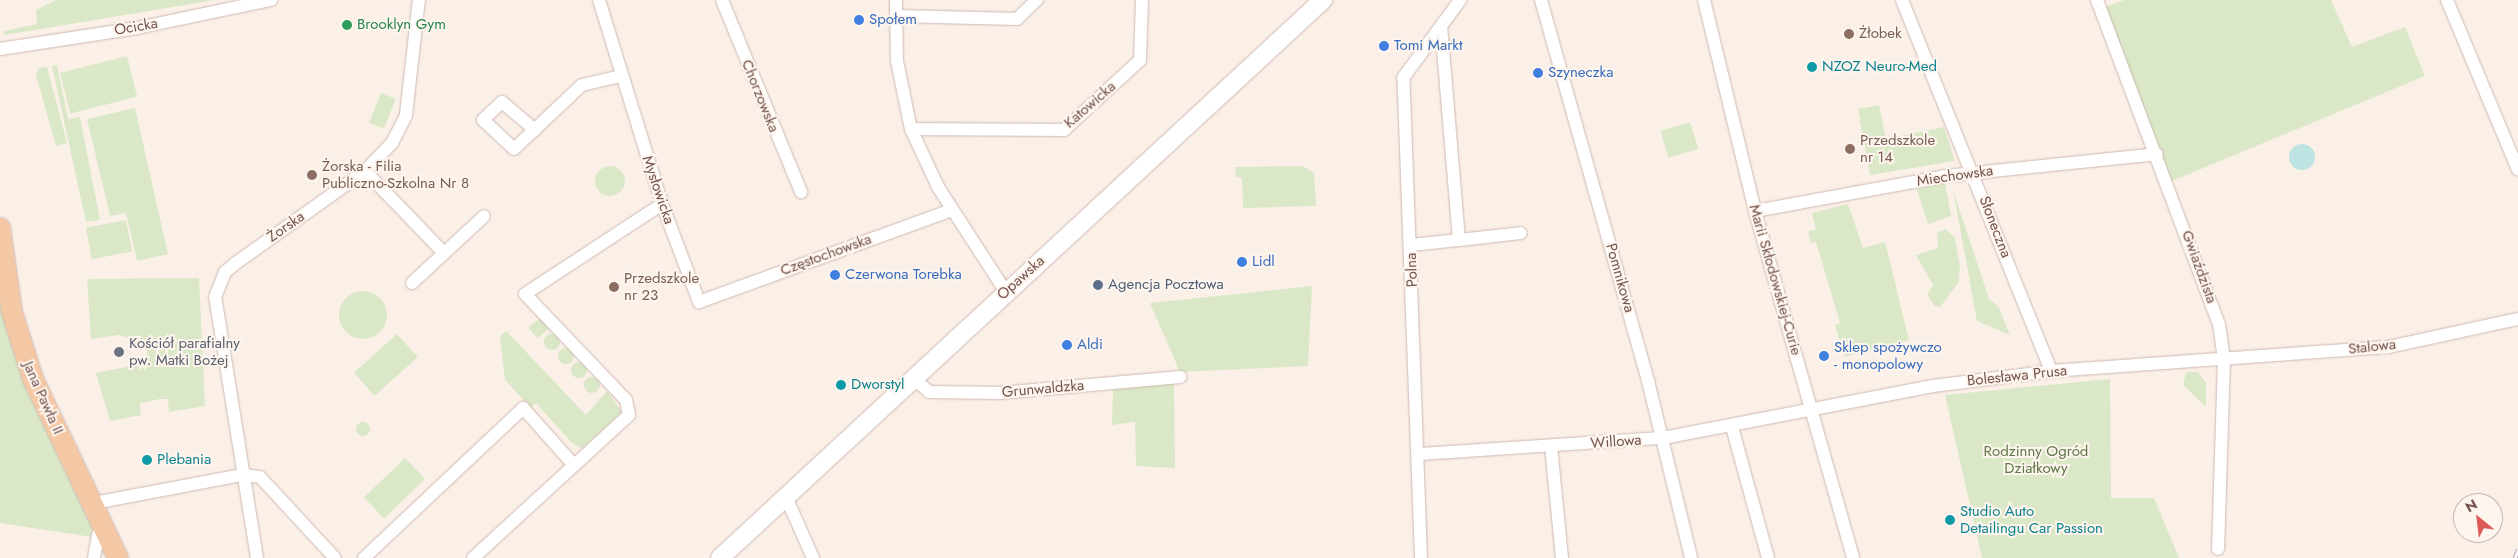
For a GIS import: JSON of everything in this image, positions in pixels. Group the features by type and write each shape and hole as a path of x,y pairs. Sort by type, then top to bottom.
{"main road":[{"name":"Opawska","path":"720,558 912,377 1324,0"},
{"name":"Jana Pawła II","path":"0,228 8,293 24,355 107,530 118,558"}],"street":[{"name":"Ocicka","path":"0,49 137,28 271,0"},
{"name":"Żorska","path":"257,558 216,306 218,287 225,272 364,171 392,143 406,115 419,0"},
{"name":"Mysłowicka","path":"600,0 621,76 662,204 700,302"},
{"name":"Chorzowska","path":"722,0 801,192"},
{"path":"896,0 899,74 912,129 952,210 1006,292"},
{"path":"896,16 1017,19 1036,0"},
{"name":"Katowicka","path":"912,129 1064,130 1140,60 1142,0"},
{"name":"Polna","path":"1421,558 1419,454 1404,78 1460,0"},
{"name":"Pomnikowa","path":"1542,0 1664,438 1691,558"},
{"name":"Marii Skłodowskiej-Curie","path":"1704,0 1755,211 1852,558"},
{"name":"Słoneczna","path":"1902,0 1974,172 2051,372"},
{"name":"Gwiaździsta","path":"2096,0 2158,154 2219,324 2224,360 2218,548"},
{"path":"2447,0 2518,170"},
{"path":"1441,27 1459,240"},
{"path":"535,130 582,85 621,76"},
{"name":"Miechowska","path":"1755,211 1974,172 2158,154"},
{"path":"364,171 444,253"},
{"path":"473,558 627,418 630,406 525,294 662,204"},
{"name":"Częstochowska","path":"700,302 952,210"},
{"path":"412,283 484,216"},
{"path":"1411,245 1521,233"},
{"name":"Stalowa","path":"2224,360 2388,347 2518,319"},
{"name":"Bolesława Prusa","path":"1810,408 1933,386 2051,372 2224,360"},
{"name":"Grunwaldzka","path":"912,377 929,392 1000,394 1180,377"},
{"path":"364,558 523,408 574,465"},
{"name":"Willowa","path":"1419,454 1664,438 1732,427 1810,408"},
{"path":"1732,427 1768,558"},
{"path":"1552,446 1562,558"},
{"path":"94,503 242,475 260,477 335,558"},
{"path":"786,496 813,558"},
{"path":"94,558 98,535 107,530"}],"green space":[{"path":"56,0 215,0 5,35 4,31 37,24 36,10"},
{"path":"2124,0 2331,0 2352,47 2405,27 2425,76 2172,181 2105,7"},
{"path":"127,56 137,97 70,113 60,73"},
{"path":"57,65 68,119 80,117 100,220 86,222 52,66"},
{"path":"47,67 67,143 56,146 36,75 39,68"},
{"path":"381,93 396,99 384,129 369,123"},
{"path":"1879,105 1886,139 1944,127 1955,161 1870,175 1858,109"},
{"path":"135,108 168,254 137,261 126,213 110,216 87,119"},
{"path":"1690,122 1698,149 1669,158 1660,131"},
{"path":"610,166 621,170 625,181 621,192 610,196 599,192 595,181 599,170"},
{"path":"1303,166 1314,173 1316,206 1243,208 1242,178 1236,177 1235,167"},
{"path":"1945,182 1951,216 1928,224 1916,187"},
{"path":"1953,190 1989,299 1998,306 2010,335 1977,321"},
{"path":"1848,204 1863,248 1885,242 1909,340 1845,357 1835,326 1840,323 1816,242 1811,243 1808,231 1816,230 1812,213"},
{"path":"126,220 132,251 92,259 86,228"},
{"path":"1945,229 1955,238 1960,267 1958,283 1940,307 1934,306 1927,294 1933,285 1916,255 1938,248 1937,233"},
{"path":"199,278 205,406 169,412 168,399 160,399 140,403 141,415 110,421 96,373 146,363 148,343 119,335 91,339 87,279"},
{"path":"1312,286 1308,366 1180,372 1150,303"},
{"path":"358,291 368,291 380,298 387,310 387,320 380,332 368,339 358,339 350,335 343,328 339,320 339,310 343,302 350,295"},
{"path":"0,300 29,391 93,519 92,537 0,523"},
{"path":"540,318 549,329 537,338 528,327"},
{"path":"506,331 586,415 607,391 622,412 586,445 581,448 572,443 536,403 531,408 505,380 500,336"},
{"path":"397,334 418,357 375,396 354,373"},
{"path":"552,334 560,342 552,350 544,342"},
{"path":"566,348 572,350 574,356 572,362 566,364 560,362 558,356 560,350"},
{"path":"579,362 587,370 579,378 571,370"},
{"path":"2186,372 2198,372 2206,383 2206,407 2183,385"},
{"path":"592,377 598,379 600,385 598,391 592,393 586,391 584,385 586,379"},
{"name":"Rodzinny Ogród Działkowy","path":"2110,379 2111,498 2154,498 2179,558 1982,558 1945,395"},
{"path":"1174,382 1175,468 1136,466 1135,422 1112,425 1113,389"},
{"path":"360,422 366,422 370,429 366,436 360,436 356,432 356,426"},
{"path":"405,458 425,479 384,518 364,498"}],"water":[{"path":"2302,144 2311,148 2315,157 2311,166 2302,170 2293,166 2289,157 2293,148"}],"railway":[{"path":"2515,558 2518,550"}],"place":[{"name":"Społem","path":"859,20"},
{"name":"Brooklyn Gym","path":"347,25"},
{"name":"Żłobek","path":"1849,34"},
{"name":"Tomi Markt","path":"1384,46"},
{"name":"NZOZ Neuro-Med","path":"1812,67"},
{"name":"Szyneczka","path":"1538,73"},
{"name":"Przedszkole nr 14","path":"1850,149"},
{"name":"Żorska - Filia Publiczno-Szkolna Nr 8","path":"312,175"},
{"name":"Lidl","path":"1242,262"},
{"name":"Czerwona Torebka","path":"835,275"},
{"name":"Agencja Pocztowa","path":"1098,285"},
{"name":"Przedszkole nr 23","path":"614,287"},
{"name":"Aldi","path":"1067,345"},
{"name":"Kościół parafialny pw. Matki Bożej","path":"119,352"},
{"name":"Sklep spożywczo - monopolowy","path":"1824,356"},
{"name":"Dworstyl","path":"841,385"},
{"name":"Plebania","path":"147,460"},
{"name":"Studio Auto Detailingu Car Passion","path":"1950,520"}]}
